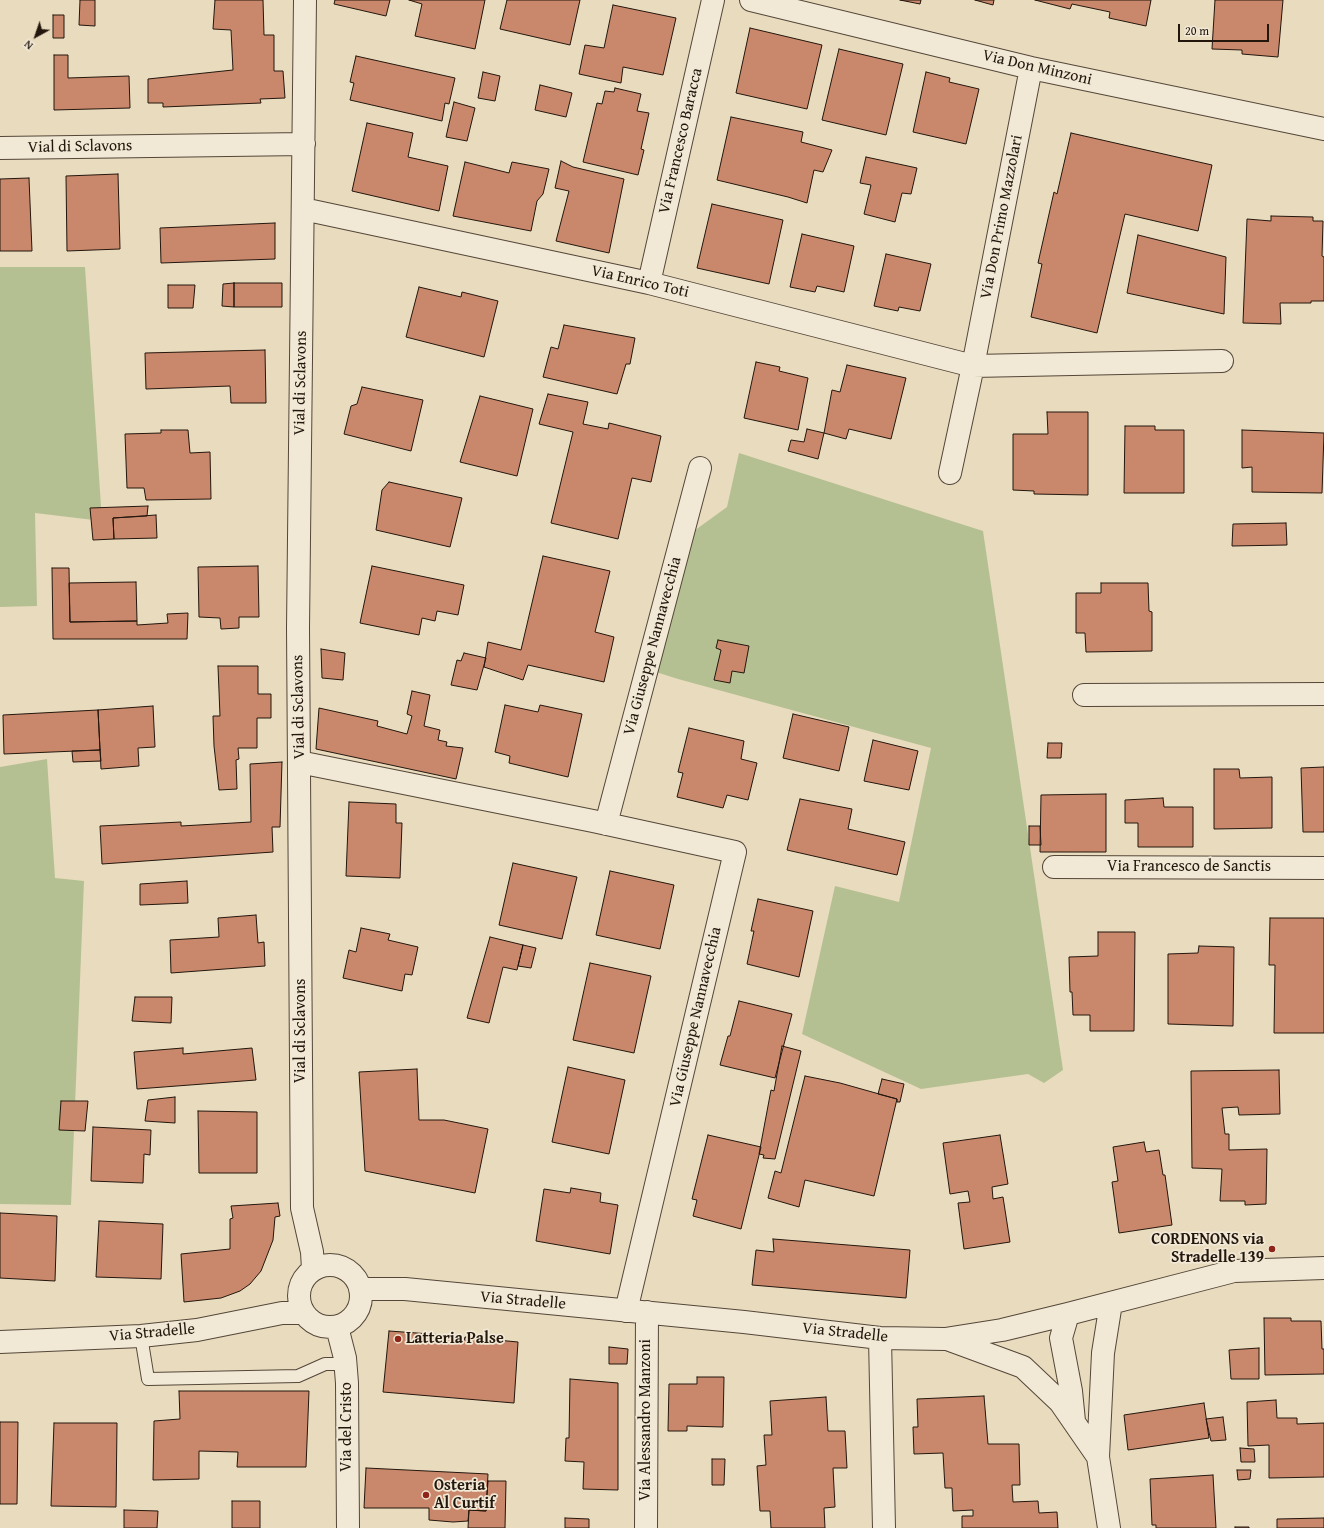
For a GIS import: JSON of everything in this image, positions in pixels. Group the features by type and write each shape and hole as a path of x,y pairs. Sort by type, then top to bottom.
{"street":[{"name":"Vial di Sclavons","path":"305,0 304,210 298,628 302,1208 312,1252 313,1269"},
{"name":"Via Francesco Baracca","path":"649,283 713,0"},
{"name":"Via Don Minzoni","path":"751,0 1031,68 1324,129"},
{"name":"Via Don Primo Mazzolari","path":"950,473 973,366 1031,68"},
{"name":"Vial di Sclavons","path":"0,148 304,144"},
{"name":"Via Enrico Toti","path":"304,210 649,283 973,366"},
{"path":"973,366 1222,361"},
{"name":"Via Giuseppe Nannavecchia","path":"606,824 700,468"},
{"path":"1084,696 1324,694"},
{"name":"Via Giuseppe Nannavecchia","path":"299,762 606,824 735,852 637,1312"},
{"name":"Via Francesco de Sanctis","path":"1054,867 1324,868"},
{"path":"327,1265 341,1267 350,1272 360,1289 361,1299 359,1308 354,1317 337,1327 327,1328 309,1320 303,1313 299,1304 299,1289 305,1276 313,1269 327,1265"},
{"name":"Via Stradelle","path":"360,1289 405,1289 880,1338 945,1338 1002,1330 1234,1271 1324,1268"},
{"path":"1109,1528 1098,1457 1103,1353 1111,1302"},
{"name":"Via Alessandro Manzoni","path":"637,1312 646,1528"},
{"name":"Via Stradelle","path":"0,1342 141,1336 197,1330 282,1313 303,1313"},
{"path":"1068,1314 1061,1338 1071,1391 1074,1422"},
{"name":"Via del Cristo","path":"337,1327 346,1364 348,1528"},
{"path":"880,1338 884,1528"},
{"path":"945,1338 1023,1367 1060,1402 1098,1457"}],"lane":[{"path":"141,1336 148,1379 298,1376 325,1364 346,1364"}],"green space":[{"path":"0,267 85,267 102,521 35,513 37,606 0,607"},
{"path":"739,453 983,531 1063,1070 1044,1083 1028,1074 921,1089 802,1034 835,886 899,902 931,748 656,672 687,536 727,507"},
{"path":"47,759 55,878 84,881 71,1205 0,1204 0,767"}],"building":[{"path":"80,0 95,0 95,26 79,25"},
{"path":"215,0 263,0 264,35 274,35 274,71 283,71 285,98 260,99 261,103 163,107 163,103 148,103 148,79 233,70 231,30 213,29"},
{"path":"335,0 390,0 386,16 334,4"},
{"path":"409,0 485,0 475,49 415,36 422,4"},
{"path":"507,0 580,0 570,45 500,29"},
{"path":"900,0 921,0 920,4"},
{"path":"975,0 994,0 993,5"},
{"path":"1035,0 1151,0 1146,26 1109,18 1110,12 1072,4 1070,9"},
{"path":"1215,0 1283,0 1278,57 1242,54 1242,50 1212,49"},
{"path":"613,5 676,18 663,75 623,67 621,83 579,74 585,45 604,48"},
{"path":"53,15 64,15 64,38 53,38"},
{"path":"750,28 822,45 807,109 736,93"},
{"path":"839,49 903,64 886,135 822,120"},
{"path":"54,55 68,55 68,78 129,76 130,108 54,110"},
{"path":"356,56 455,78 449,104 445,103 442,121 350,100 354,83 350,82"},
{"path":"483,72 500,76 495,101 478,98"},
{"path":"926,72 950,78 949,82 979,89 966,144 913,132"},
{"path":"540,85 572,93 566,117 535,110"},
{"path":"615,88 641,94 637,111 649,113 641,149 644,150 638,175 583,162 597,103 602,104 605,91 614,92"},
{"path":"454,102 475,108 467,141 446,137"},
{"path":"731,117 803,132 801,142 832,150 823,172 814,170 807,203 717,180"},
{"path":"367,123 413,133 408,157 448,166 439,211 352,191"},
{"path":"1071,133 1212,165 1198,231 1125,214 1097,333 1031,317 1042,264 1038,263 1054,192 1057,194"},
{"path":"866,157 917,168 911,194 902,193 895,222 864,214 871,185 860,183"},
{"path":"561,161 573,167 624,179 609,253 556,241 569,191 555,188"},
{"path":"465,162 509,173 512,162 549,169 543,194 537,201 531,231 453,216"},
{"path":"118,174 120,249 67,251 66,176"},
{"path":"29,178 32,251 0,251 0,179"},
{"path":"712,204 783,220 769,284 697,268"},
{"path":"1271,216 1313,217 1313,221 1323,221 1322,256 1324,257 1324,301 1311,301 1311,303 1280,303 1281,324 1243,323 1247,219 1271,221"},
{"path":"275,223 275,259 161,263 160,228"},
{"path":"802,234 854,246 844,292 817,286 815,292 790,287"},
{"path":"1138,235 1226,257 1224,314 1127,293"},
{"path":"886,254 931,264 920,311 899,307 898,311 874,306"},
{"path":"234,283 282,283 282,307 234,307"},
{"path":"234,283 234,307 222,306 223,284"},
{"path":"168,285 195,285 193,308 168,308"},
{"path":"419,287 461,297 462,292 498,301 484,357 406,337"},
{"path":"564,325 635,338 630,364 626,364 617,394 543,377 551,347 558,349"},
{"path":"265,350 266,403 231,403 230,386 146,389 145,353"},
{"path":"756,362 780,367 779,371 808,378 798,430 744,418"},
{"path":"847,365 906,378 891,439 849,429 846,439 824,433 832,390 840,392"},
{"path":"362,387 423,400 411,451 344,434 351,406 357,404"},
{"path":"548,394 588,402 583,424 608,429 609,423 661,436 651,482 632,478 618,539 551,523 573,432 539,424"},
{"path":"480,396 533,409 517,476 460,462"},
{"path":"1047,412 1088,412 1088,495 1034,494 1034,491 1013,490 1013,434 1048,434"},
{"path":"1125,426 1155,426 1155,430 1184,430 1184,493 1124,493"},
{"path":"807,429 824,433 818,459 788,451 791,440 804,442"},
{"path":"161,430 188,430 190,453 210,452 211,499 146,500 144,488 127,488 125,434 161,433"},
{"path":"1242,430 1324,433 1322,493 1252,492 1252,467 1242,468"},
{"path":"389,482 462,498 450,547 376,530 382,490"},
{"path":"148,506 147,516 113,518 114,539 93,540 90,508"},
{"path":"156,515 157,538 114,539 113,518"},
{"path":"1286,523 1287,545 1232,546 1233,524"},
{"path":"543,556 610,571 595,632 614,637 604,682 528,665 523,680 484,667 488,642 521,650"},
{"path":"258,566 259,617 239,617 239,628 221,629 220,618 199,617 198,567"},
{"path":"372,566 464,585 458,615 437,611 435,621 422,618 419,635 360,623"},
{"path":"52,568 69,568 70,622 137,621 137,625 168,623 167,614 188,613 187,639 53,639"},
{"path":"136,582 137,621 70,622 69,583"},
{"path":"1101,583 1148,583 1149,611 1152,612 1152,651 1086,652 1085,633 1076,633 1076,593 1101,593"},
{"path":"718,640 749,646 744,673 732,671 730,683 714,680 721,650 716,648"},
{"path":"321,649 345,653 343,680 322,678"},
{"path":"464,653 486,658 477,690 451,685 457,660 461,661"},
{"path":"218,666 258,666 258,694 271,694 271,718 257,718 257,748 238,748 239,759 236,760 237,789 219,790 214,746 213,716 220,716"},
{"path":"412,691 430,695 424,726 440,730 438,740 447,742 446,746 463,748 456,779 316,749 319,708 378,721 377,726 407,734 412,716 407,714"},
{"path":"505,705 538,712 540,705 582,714 568,777 509,763 510,756 495,752"},
{"path":"153,706 155,747 138,748 139,766 101,769 98,710"},
{"path":"98,710 100,750 4,754 3,715"},
{"path":"793,714 849,727 839,771 783,758"},
{"path":"689,728 744,741 741,759 757,763 748,800 727,795 723,808 677,797 683,773 678,772"},
{"path":"873,740 918,751 909,790 864,781"},
{"path":"1048,743 1062,743 1061,758 1047,758"},
{"path":"100,750 101,761 73,762 72,751"},
{"path":"282,762 280,827 272,827 273,852 102,864 100,826 181,822 181,826 251,822 250,764"},
{"path":"1324,767 1324,832 1303,832 1301,768"},
{"path":"1214,769 1239,769 1240,778 1272,777 1272,828 1214,829"},
{"path":"1106,794 1106,852 1040,852 1041,795"},
{"path":"1163,798 1164,807 1193,807 1193,847 1138,847 1138,823 1125,823 1125,800"},
{"path":"800,799 852,809 848,829 905,842 897,875 787,850"},
{"path":"349,802 396,804 396,823 402,823 400,878 346,876"},
{"path":"1029,826 1040,826 1041,845 1029,845"},
{"path":"513,863 577,877 562,939 499,925"},
{"path":"610,871 674,885 660,949 596,935"},
{"path":"187,881 188,903 140,905 140,884"},
{"path":"758,899 813,911 799,977 747,964 754,931 751,931"},
{"path":"256,915 258,943 264,942 265,966 171,973 170,940 219,937 218,918"},
{"path":"1270,918 1324,918 1324,1033 1274,1033 1275,965 1269,965"},
{"path":"361,928 390,934 388,940 418,947 412,975 405,974 402,991 343,978 349,950 356,952"},
{"path":"1098,932 1135,932 1134,1031 1090,1031 1090,1015 1073,1015 1072,992 1070,992 1069,957 1098,956"},
{"path":"490,937 523,945 517,970 503,967 489,1023 467,1018"},
{"path":"523,945 536,948 531,968 518,966"},
{"path":"1199,946 1234,947 1233,1026 1168,1024 1168,954 1198,953"},
{"path":"590,963 651,976 634,1053 573,1040"},
{"path":"135,997 172,997 171,1023 132,1021"},
{"path":"739,1001 792,1014 775,1078 720,1065 728,1036 730,1036"},
{"path":"782,1046 801,1051 775,1159 763,1158 764,1155 759,1154 771,1090 774,1091"},
{"path":"183,1048 183,1054 252,1048 256,1080 137,1089 134,1052"},
{"path":"568,1067 625,1080 609,1154 552,1142"},
{"path":"417,1069 419,1120 444,1120 488,1129 475,1193 365,1171 359,1072"},
{"path":"1279,1070 1280,1114 1239,1115 1238,1107 1222,1108 1225,1134 1229,1134 1229,1150 1267,1149 1266,1204 1245,1205 1245,1201 1220,1201 1222,1169 1192,1168 1191,1071"},
{"path":"805,1076 840,1083 897,1099 874,1196 805,1180 799,1207 768,1198 775,1171 781,1173"},
{"path":"882,1079 904,1084 900,1102 897,1102 897,1099 878,1094"},
{"path":"175,1097 175,1123 145,1121 148,1100"},
{"path":"61,1101 88,1101 85,1131 59,1130"},
{"path":"198,1111 257,1112 257,1173 199,1173"},
{"path":"93,1127 151,1130 150,1155 144,1154 143,1183 91,1181"},
{"path":"708,1135 761,1147 741,1229 693,1216 697,1200 692,1199"},
{"path":"1000,1135 1008,1184 992,1187 993,1199 1003,1197 1010,1242 964,1249 958,1203 970,1202 968,1191 950,1194 943,1143"},
{"path":"1144,1142 1146,1152 1159,1150 1163,1175 1165,1175 1172,1225 1119,1233 1112,1182 1118,1181 1113,1147"},
{"path":"571,1188 601,1193 600,1202 618,1205 610,1254 536,1241 544,1189 570,1193"},
{"path":"278,1203 280,1216 275,1217 273,1240 261,1271 250,1284 240,1291 221,1298 184,1302 181,1254 230,1249 230,1219 233,1218 231,1206"},
{"path":"0,1213 57,1216 55,1281 0,1278"},
{"path":"99,1221 163,1224 161,1279 96,1277"},
{"path":"773,1239 910,1250 906,1298 752,1285 756,1250 774,1252"},
{"path":"1264,1318 1291,1318 1291,1321 1321,1321 1322,1349 1324,1349 1324,1374 1265,1375"},
{"path":"389,1331 444,1335 443,1339 464,1341 465,1337 518,1342 514,1403 383,1392"},
{"path":"609,1347 628,1349 627,1364 609,1364"},
{"path":"1259,1348 1259,1379 1231,1379 1229,1350"},
{"path":"697,1377 724,1377 723,1427 687,1426 687,1431 668,1431 669,1384 697,1384"},
{"path":"570,1379 618,1383 618,1490 583,1489 584,1462 565,1461 566,1438 569,1438"},
{"path":"179,1391 309,1391 306,1467 237,1467 238,1452 199,1451 199,1479 153,1480 154,1421 180,1419"},
{"path":"984,1396 988,1444 1019,1444 1020,1485 1012,1485 1013,1502 1038,1501 1039,1513 1057,1512 1058,1528 962,1528 962,1516 973,1516 973,1510 953,1511 952,1488 945,1488 943,1453 914,1454 913,1427 918,1427 917,1399"},
{"path":"826,1397 828,1431 845,1431 847,1468 833,1468 835,1507 824,1508 825,1528 771,1528 770,1511 760,1511 757,1466 766,1465 764,1435 772,1435 770,1401"},
{"path":"1276,1400 1277,1418 1297,1418 1297,1424 1324,1423 1324,1477 1269,1478 1269,1445 1248,1446 1247,1402"},
{"path":"1204,1403 1209,1438 1128,1450 1124,1415"},
{"path":"1223,1417 1226,1440 1211,1441 1206,1419"},
{"path":"0,1422 18,1422 17,1504 0,1504"},
{"path":"54,1423 117,1423 116,1507 51,1506"},
{"path":"1240,1448 1254,1449 1255,1462 1241,1462"},
{"path":"712,1459 725,1459 724,1485 712,1485"},
{"name":"Osteria Al Curtif","path":"366,1468 488,1474 486,1511 469,1510 468,1521 453,1522 429,1520 429,1508 364,1508"},
{"path":"1237,1470 1251,1470 1250,1479 1238,1480"},
{"path":"1213,1475 1216,1528 1156,1528 1156,1525 1152,1525 1150,1479"},
{"path":"488,1481 506,1481 505,1528 468,1528 469,1510 486,1511"},
{"path":"232,1501 260,1501 260,1528 232,1528"},
{"path":"124,1510 158,1511 157,1528 124,1528"},
{"path":"565,1518 589,1519 589,1528 565,1528"},
{"path":"1324,1518 1324,1528 1277,1528 1277,1519"},
{"path":"1249,1527 1249,1528 1235,1528"}],"place":[{"name":"CORDENONS via Stradelle 139","path":"1272,1249"},
{"name":"Latteria Palse","path":"398,1339"},
{"name":"Osteria Al Curtif","path":"426,1495"}]}
